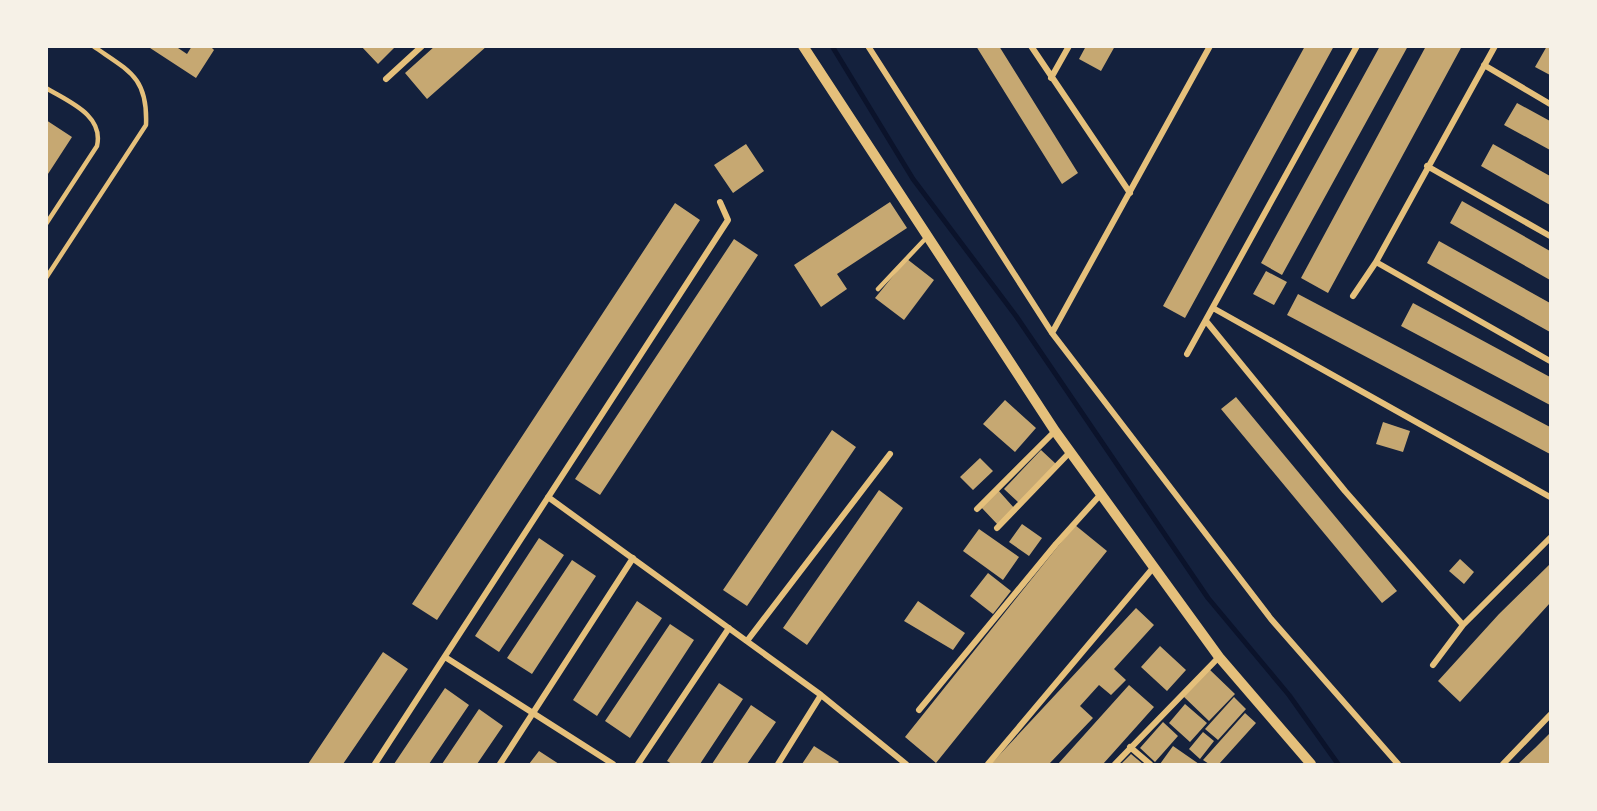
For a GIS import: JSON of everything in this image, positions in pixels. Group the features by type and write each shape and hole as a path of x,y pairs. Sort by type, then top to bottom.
{"street":[{"path":"386,79 422,46"},
{"path":"803,46 1055,431 1219,657 1311,765"},
{"path":"868,46 1053,333 1271,619 1398,765"},
{"path":"1031,46 1130,193"},
{"path":"1051,78 1069,46"},
{"path":"1053,333 1210,46"},
{"path":"1187,354 1357,46"},
{"path":"1353,296 1376,262 1495,46"},
{"path":"1484,65 1551,104"},
{"path":"1427,166 1551,236"},
{"path":"375,765 728,220 720,202"},
{"path":"1376,262 1551,361"},
{"path":"1213,308 1551,497"},
{"path":"1206,321 1345,491 1463,625"},
{"path":"976,509 1055,431"},
{"path":"997,528 1071,451"},
{"path":"747,641 890,454"},
{"path":"919,710 1056,544 1101,494"},
{"path":"548,497 820,695 906,765"},
{"path":"1433,665 1463,625 1551,538"},
{"path":"500,765 633,558"},
{"path":"988,765 1153,568"},
{"path":"638,765 729,628"},
{"path":"445,657 613,765"},
{"path":"1115,765 1219,657"},
{"path":"778,765 820,695"},
{"path":"1503,765 1551,715"},
{"path":"1130,747 1150,765"}],"lane":[{"path":"46,278 146,126 147,100 131,72 93,46"},
{"path":"46,88 87,113 97,124 100,136 98,146 46,224"},
{"path":"878,289 927,237"}],"building":[{"path":"147,46 175,46 187,54 192,46 210,46 214,50 196,78"},
{"path":"361,46 396,46 378,64"},
{"path":"435,46 487,46 427,99 405,73"},
{"path":"976,46 999,46 1078,173 1062,184"},
{"path":"1086,46 1115,46 1101,71 1079,59"},
{"path":"1305,46 1334,46 1185,318 1163,306"},
{"path":"1380,46 1408,46 1282,275 1261,263"},
{"path":"1426,46 1462,46 1328,293 1301,278"},
{"path":"1547,46 1550,46 1550,75 1535,67"},
{"path":"1517,103 1550,121 1550,150 1504,125"},
{"path":"46,120 72,137 46,177"},
{"path":"746,144 764,171 733,193 714,165"},
{"path":"1493,144 1550,176 1550,205 1481,166"},
{"path":"1462,201 1550,251 1550,280 1450,223"},
{"path":"890,202 907,228 837,274 847,289 821,307 794,265"},
{"path":"675,203 700,220 437,620 412,604"},
{"path":"734,239 758,255 600,495 575,479"},
{"path":"1439,241 1550,303 1550,332 1427,263"},
{"path":"907,259 934,280 904,320 875,298"},
{"path":"1266,271 1287,282 1274,305 1253,294"},
{"path":"1298,294 1550,427 1550,454 1287,315"},
{"path":"1413,303 1550,377 1550,405 1401,326"},
{"path":"1236,397 1397,591 1382,603 1221,409"},
{"path":"1005,400 1036,428 1015,452 983,424"},
{"path":"1383,422 1410,431 1403,452 1376,444"},
{"path":"832,430 856,447 747,606 723,590"},
{"path":"1041,450 1056,464 1019,503 1004,489"},
{"path":"980,458 993,471 973,490 960,477"},
{"path":"879,490 903,508 807,645 783,628"},
{"path":"998,490 1015,509 998,525 981,507"},
{"path":"1022,524 1042,538 1029,556 1009,542"},
{"path":"1075,525 1107,551 936,763 905,737"},
{"path":"979,529 1019,557 1003,580 963,551"},
{"path":"539,538 564,555 499,652 475,636"},
{"path":"1460,559 1474,572 1464,584 1449,571"},
{"path":"572,560 596,576 532,674 507,658"},
{"path":"1550,564 1550,603 1460,702 1438,681 1499,614"},
{"path":"988,573 1011,591 993,614 970,596"},
{"path":"637,601 662,618 597,716 573,700"},
{"path":"918,601 965,633 953,650 904,621"},
{"path":"1136,608 1154,625 1114,669 1126,680 1111,695 1099,685 1080,706 1093,718 1049,764 991,764"},
{"path":"670,624 694,640 630,738 605,721"},
{"path":"1160,646 1186,670 1167,691 1141,667"},
{"path":"383,652 408,669 343,764 308,764"},
{"path":"1209,669 1235,694 1209,721 1183,696"},
{"path":"719,683 743,699 700,764 672,764 667,761"},
{"path":"1129,685 1154,707 1112,754 1103,764 1058,764"},
{"path":"445,688 469,705 429,764 394,764"},
{"path":"1234,697 1246,709 1218,740 1205,729"},
{"path":"1185,704 1207,723 1190,742 1169,723"},
{"path":"751,705 776,722 747,764 712,764"},
{"path":"479,709 503,726 477,764 442,764"},
{"path":"1245,713 1256,723 1219,764 1209,764 1203,760"},
{"path":"1163,722 1178,736 1155,762 1140,748"},
{"path":"1203,732 1214,741 1200,759 1189,749"},
{"path":"1550,733 1550,764 1518,764 1535,748"},
{"path":"814,746 839,762 837,764 802,764"},
{"path":"1173,746 1199,764 1160,764"},
{"path":"539,751 559,764 529,764"},
{"path":"1131,754 1143,764 1121,764"}],"waterway":[{"path":"832,46 913,179 1016,316 1208,598 1289,695 1338,764"}]}
